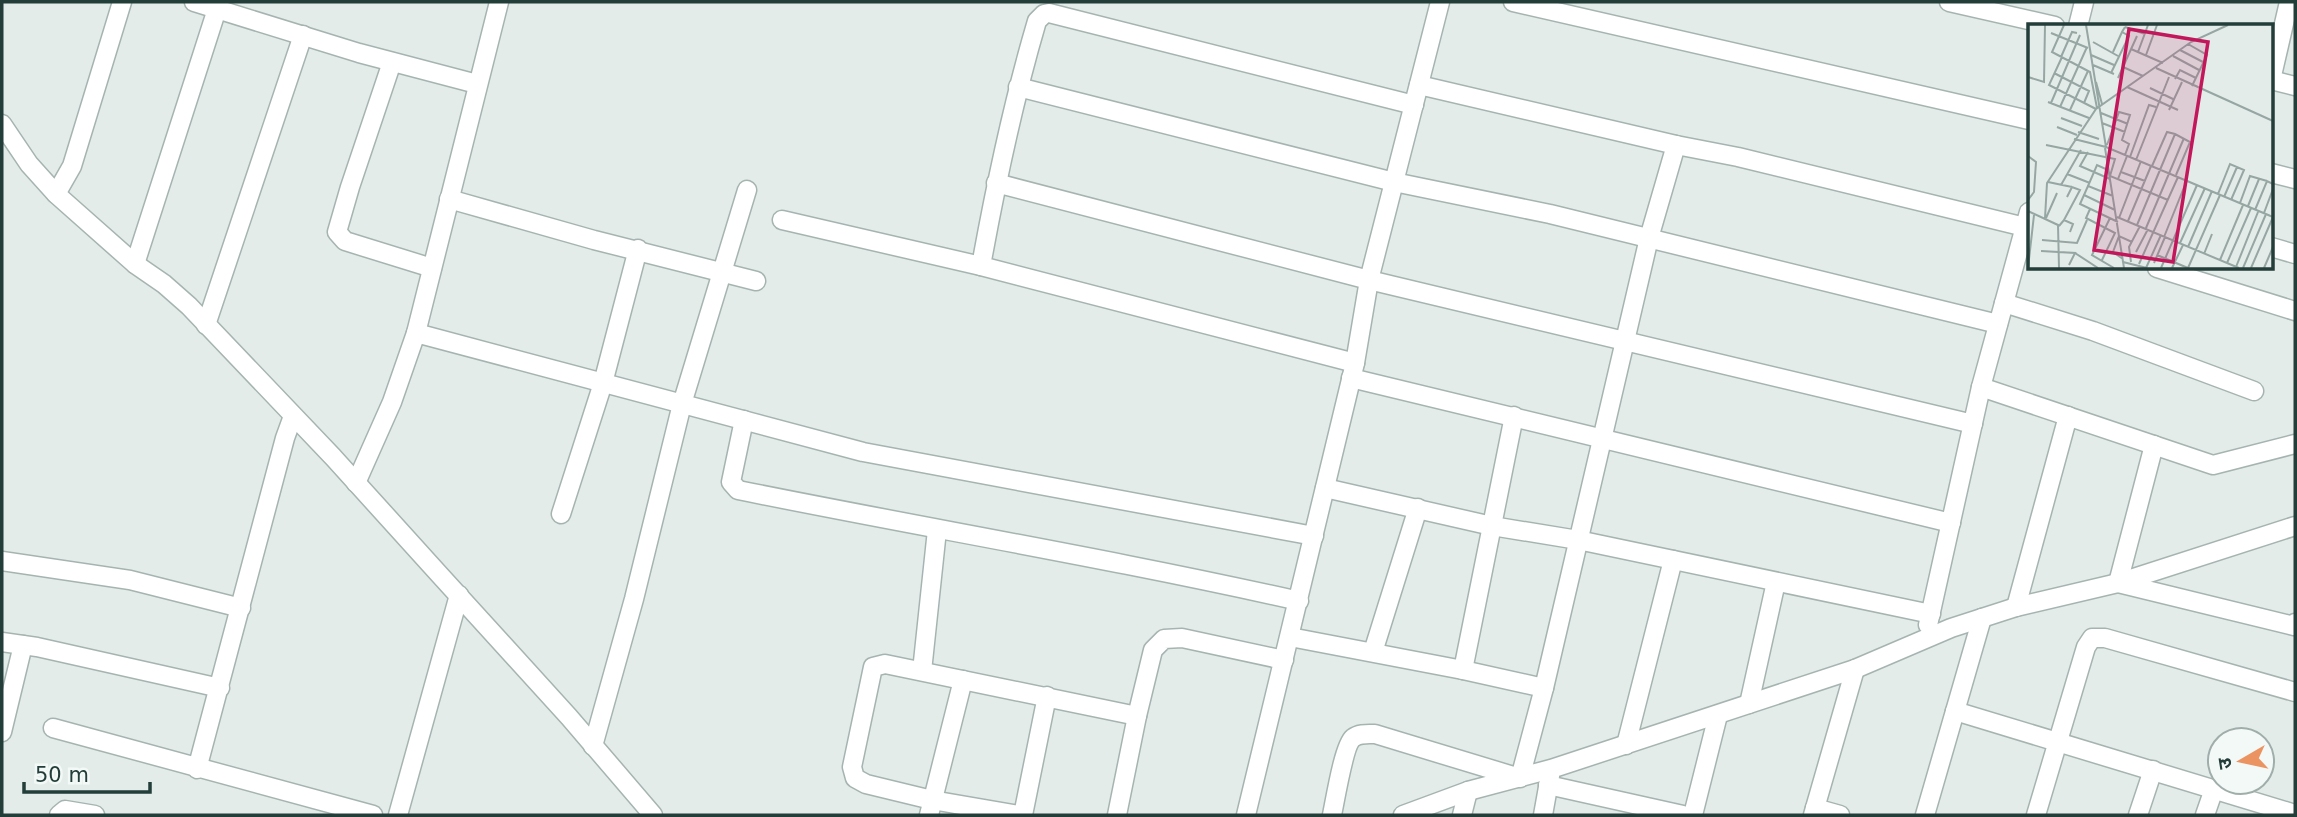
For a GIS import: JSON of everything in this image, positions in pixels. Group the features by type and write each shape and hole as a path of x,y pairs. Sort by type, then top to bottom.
{"street":[{"path":"56,194 72,166 122,2"},
{"path":"194,2 477,85"},
{"path":"356,483 382,427 416,333 499,2"},
{"path":"1246,815 1353,370 1369,280 1440,2"},
{"path":"1513,2 2028,120"},
{"path":"1949,2 2046,24"},
{"path":"2078,24 2084,2"},
{"path":"2272,76 2289,2"},
{"path":"135,264 217,9"},
{"path":"981,266 996,183 1018,87 1037,21 1044,14 1049,13 1414,105"},
{"path":"206,325 303,35"},
{"path":"392,62 337,232 345,241 432,268"},
{"path":"2272,80 2295,86"},
{"path":"1419,85 1676,145 2028,222 1981,387 1925,639"},
{"path":"1018,87 1394,182 1550,214 1998,324"},
{"path":"2,124 29,164 56,194 135,264 164,284 293,416 459,595 653,815"},
{"path":"1520,778 1544,688 1649,238 1676,145"},
{"path":"2272,173 2295,179"},
{"path":"996,183 1369,280 1973,424"},
{"path":"593,746 634,599 682,404 747,190"},
{"path":"449,199 594,240 756,281"},
{"path":"782,220 981,266 1514,416 1951,523"},
{"path":"2272,247 2295,254"},
{"path":"561,514 603,383 638,249"},
{"path":"2164,270 2295,311"},
{"path":"2004,303 2094,331 2254,391"},
{"path":"416,333 863,452 1314,536"},
{"path":"1981,387 2213,464 2295,444"},
{"path":"198,769 293,416"},
{"path":"1463,670 1514,416"},
{"path":"2016,607 2068,416"},
{"path":"744,420 731,478 735,489 937,530 1164,571 1299,601"},
{"path":"2118,583 2154,445"},
{"path":"1325,488 1492,526 1578,540 1931,614"},
{"path":"1373,652 1418,508"},
{"path":"1550,777 1626,745 1855,669 1982,618 2016,607 2118,583 2295,526"},
{"path":"922,671 937,530"},
{"path":"1626,745 1673,560"},
{"path":"2,561 130,580 241,608"},
{"path":"1749,704 1776,582"},
{"path":"2118,583 2295,625"},
{"path":"398,815 459,595"},
{"path":"1925,815 1982,618"},
{"path":"1290,637 1544,688"},
{"path":"1117,815 1153,650 1164,639 1182,638 1284,660"},
{"path":"2036,815 2086,647 2092,638 2105,638 2295,692"},
{"path":"2,642 220,688"},
{"path":"2,732 23,645"},
{"path":"1047,696 1021,815 931,808 855,779 852,767 873,667 885,664 1047,696 1137,716"},
{"path":"1840,815 1814,812 1855,669"},
{"path":"931,808 963,680"},
{"path":"1955,711 2206,787"},
{"path":"1693,815 1718,715"},
{"path":"53,728 373,815"},
{"path":"1332,815 1346,751 1351,738 1356,735 1375,734 1520,778"},
{"path":"2138,815 2153,770"},
{"path":"1543,815 1550,777"},
{"path":"1404,815 1468,791 1520,778 1550,777 1683,815"},
{"path":"1462,815 1468,791"},
{"path":"2204,815 2211,796"},
{"path":"2237,796 2295,814"},
{"path":"59,815 65,810 95,815"}]}
